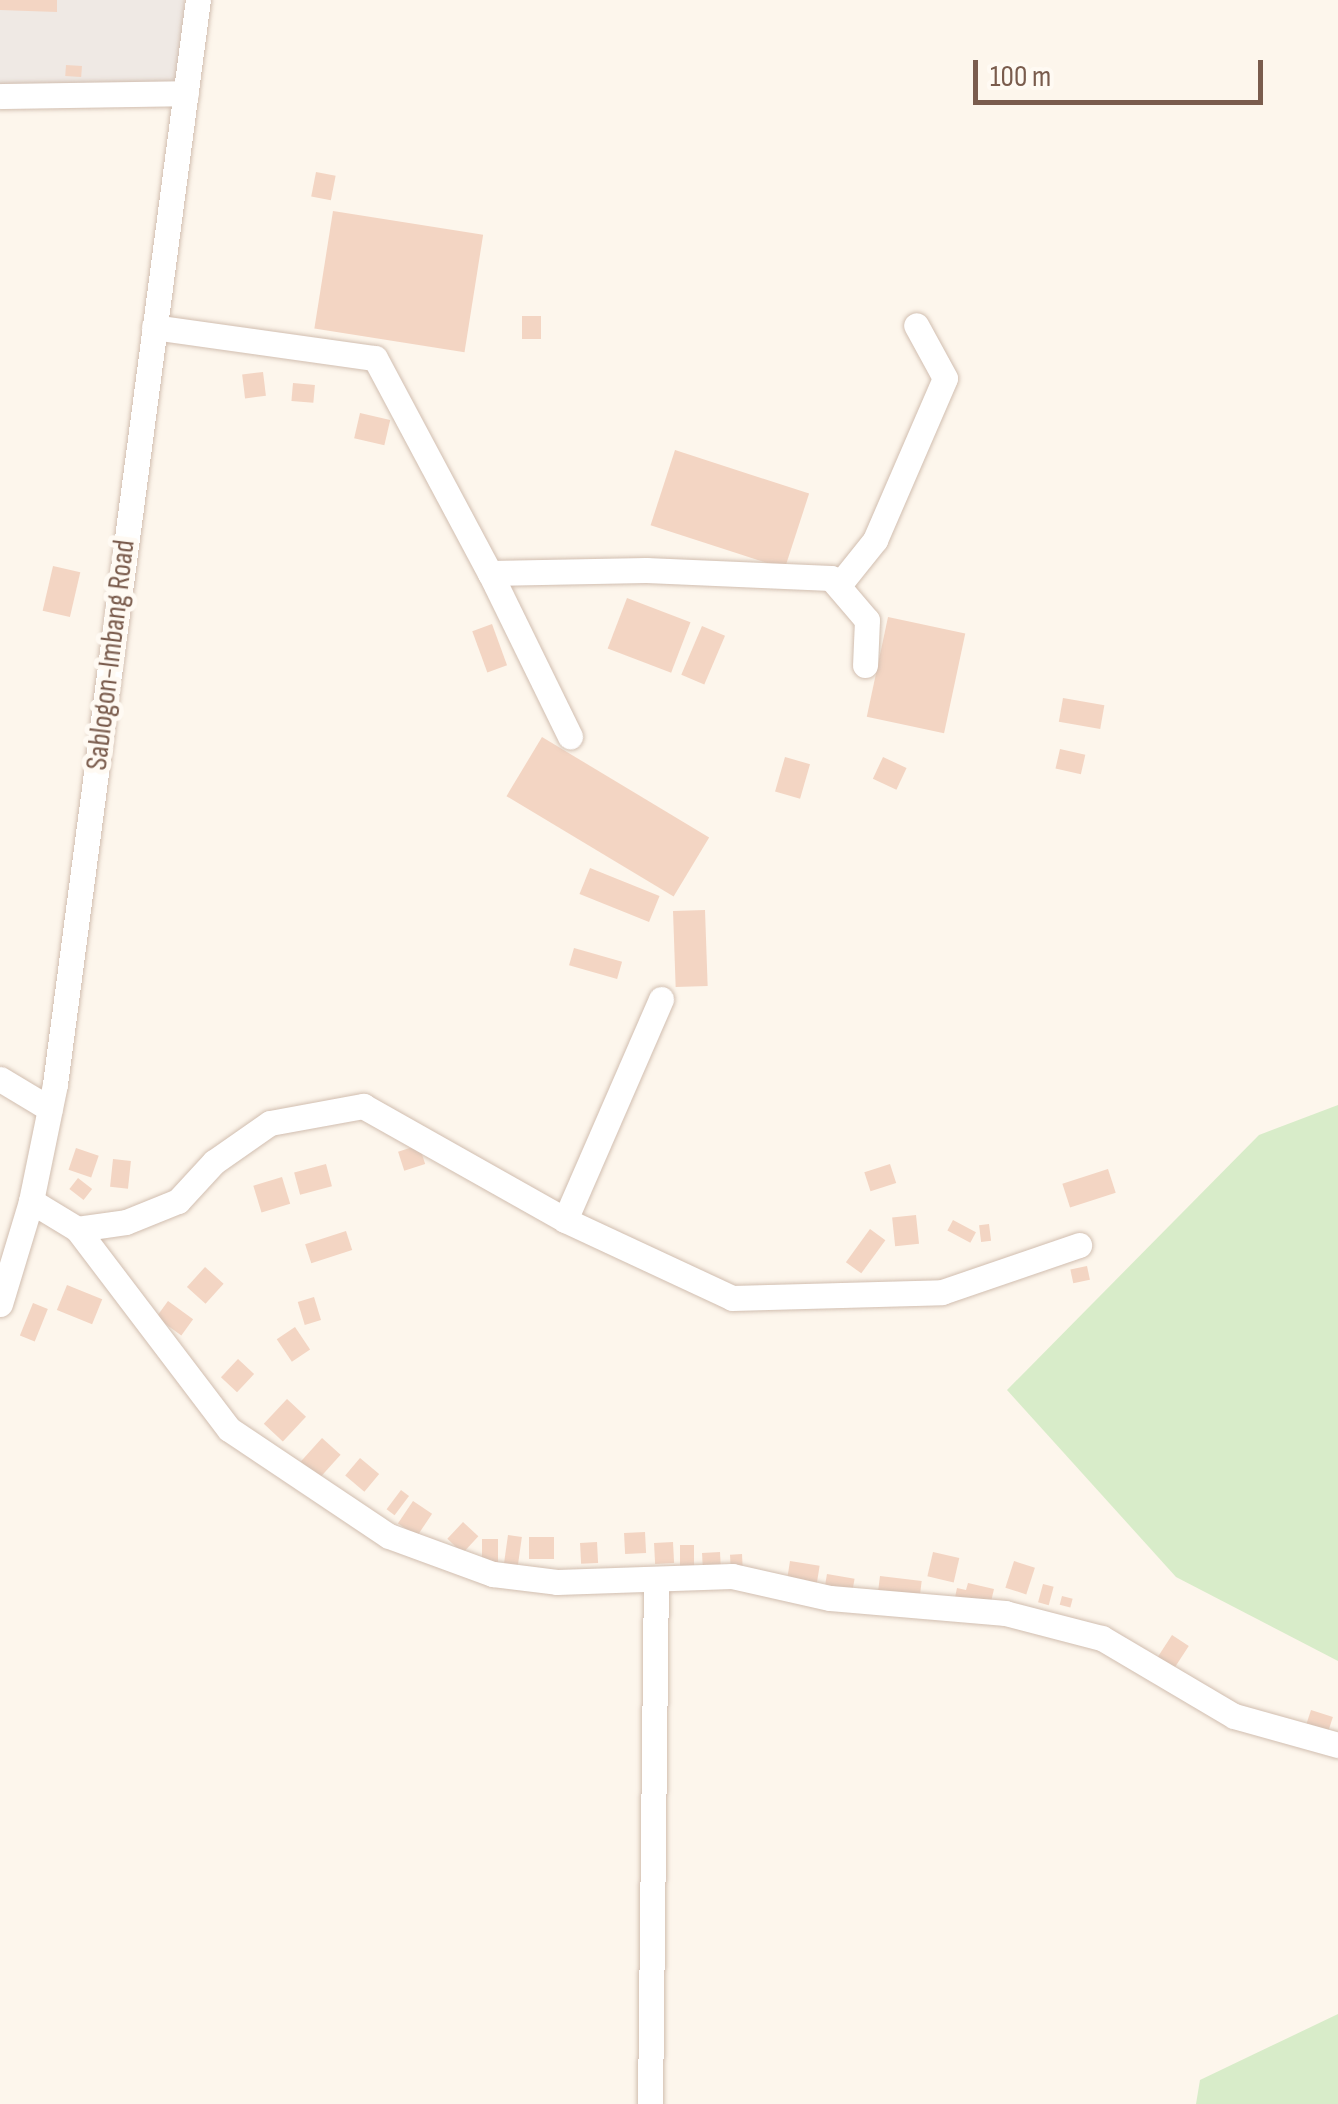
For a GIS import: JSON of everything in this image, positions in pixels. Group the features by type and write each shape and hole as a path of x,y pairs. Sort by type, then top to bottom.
{"street":[{"name":"Sablogon-Imbang Road","path":"0,1304 5,1259 32,1201 50,1109 198,0"},
{"path":"0,96 186,93"},
{"path":"838,585 875,540 945,378 916,326"},
{"path":"154,327 375,358 490,573 570,736"},
{"path":"490,573 646,570 831,578 867,620 865,665"},
{"path":"565,1220 661,1000"},
{"path":"0,1079 50,1109"},
{"path":"76,1229 126,1222 178,1200 214,1162 270,1123 363,1106 434,1141 565,1220 732,1298 942,1292 1079,1245"},
{"path":"32,1201 76,1229 229,1429 389,1536 493,1574 557,1582 732,1576 830,1598 1005,1613 1102,1638 1234,1716 1338,1745"},
{"path":"650,2104 656,1579"}],"shaded area":[{"path":"0,0 184,0 184,86 0,86"}],"green space":[{"path":"1338,1105 1338,1661 1176,1577 1007,1390 1259,1135"},
{"path":"1338,2014 1338,2104 1196,2104 1200,2080"}],"building":[{"path":"0,0 57,0 57,12 0,10"},
{"path":"66,65 82,66 81,77 65,76"},
{"path":"316,172 336,176 331,200 311,197"},
{"path":"333,211 483,235 465,352 314,329"},
{"path":"522,316 541,316 541,339 522,339"},
{"path":"263,372 266,396 245,398 242,375"},
{"path":"293,383 315,385 313,403 291,401"},
{"path":"360,413 390,420 384,445 354,438"},
{"path":"675,450 809,494 785,569 651,525"},
{"path":"53,566 80,572 70,617 43,611"},
{"path":"627,598 690,622 671,673 608,648"},
{"path":"888,617 965,633 944,733 867,717"},
{"path":"492,624 507,665 487,673 472,631"},
{"path":"702,626 725,636 704,685 681,675"},
{"path":"1063,698 1104,705 1100,729 1059,722"},
{"path":"542,737 709,837 674,897 506,796"},
{"path":"1060,749 1085,755 1081,774 1056,768"},
{"path":"785,757 810,764 800,799 775,792"},
{"path":"883,757 907,768 896,790 873,779"},
{"path":"590,868 660,896 649,922 580,894"},
{"path":"705,910 708,986 676,987 673,911"},
{"path":"574,948 622,962 617,979 569,965"},
{"path":"419,1145 425,1164 404,1171 398,1152"},
{"path":"76,1148 99,1156 91,1178 69,1170"},
{"path":"113,1159 131,1161 128,1189 110,1187"},
{"path":"326,1164 332,1186 300,1195 294,1173"},
{"path":"890,1164 896,1183 871,1191 864,1172"},
{"path":"1108,1169 1116,1193 1070,1208 1062,1184"},
{"path":"282,1177 290,1204 261,1213 253,1186"},
{"path":"78,1178 92,1189 84,1200 69,1189"},
{"path":"916,1215 919,1244 895,1246 892,1218"},
{"path":"953,1220 976,1232 970,1243 947,1231"},
{"path":"989,1224 991,1241 981,1242 979,1225"},
{"path":"870,1229 885,1240 861,1273 846,1262"},
{"path":"346,1231 352,1250 311,1263 305,1244"},
{"path":"1087,1266 1090,1280 1073,1283 1070,1270"},
{"path":"205,1267 224,1284 206,1304 187,1287"},
{"path":"67,1285 102,1299 92,1324 57,1310"},
{"path":"314,1297 321,1320 305,1325 298,1302"},
{"path":"168,1301 193,1319 181,1335 156,1317"},
{"path":"33,1303 48,1309 35,1341 20,1335"},
{"path":"295,1327 310,1349 292,1362 277,1339"},
{"path":"238,1359 254,1374 237,1392 221,1377"},
{"path":"287,1399 306,1417 283,1442 264,1424"},
{"path":"322,1438 341,1455 318,1480 299,1463"},
{"path":"360,1458 379,1474 364,1492 345,1476"},
{"path":"401,1490 409,1496 395,1515 387,1509"},
{"path":"413,1501 432,1514 417,1536 398,1523"},
{"path":"463,1522 478,1536 463,1553 447,1539"},
{"path":"645,1532 646,1553 625,1554 624,1533"},
{"path":"508,1535 522,1537 518,1568 504,1566"},
{"path":"529,1537 554,1537 554,1559 529,1559"},
{"path":"482,1539 498,1539 498,1565 482,1565"},
{"path":"597,1542 598,1563 581,1564 580,1543"},
{"path":"673,1542 674,1563 655,1564 654,1543"},
{"path":"680,1545 694,1545 694,1569 680,1569"},
{"path":"720,1552 721,1571 703,1572 702,1553"},
{"path":"933,1552 959,1558 954,1582 927,1576"},
{"path":"742,1554 743,1571 731,1572 730,1555"},
{"path":"790,1561 820,1566 816,1587 787,1583"},
{"path":"1014,1561 1035,1568 1026,1594 1005,1588"},
{"path":"827,1574 855,1579 851,1597 824,1592"},
{"path":"880,1576 922,1581 919,1605 877,1600"},
{"path":"968,1583 994,1589 989,1610 954,1602 957,1588 966,1590"},
{"path":"1043,1584 1054,1587 1049,1605 1038,1602"},
{"path":"1062,1596 1073,1599 1070,1608 1060,1605"},
{"path":"1172,1635 1189,1646 1174,1669 1157,1658"},
{"path":"1311,1710 1333,1717 1327,1734 1305,1727"}]}
